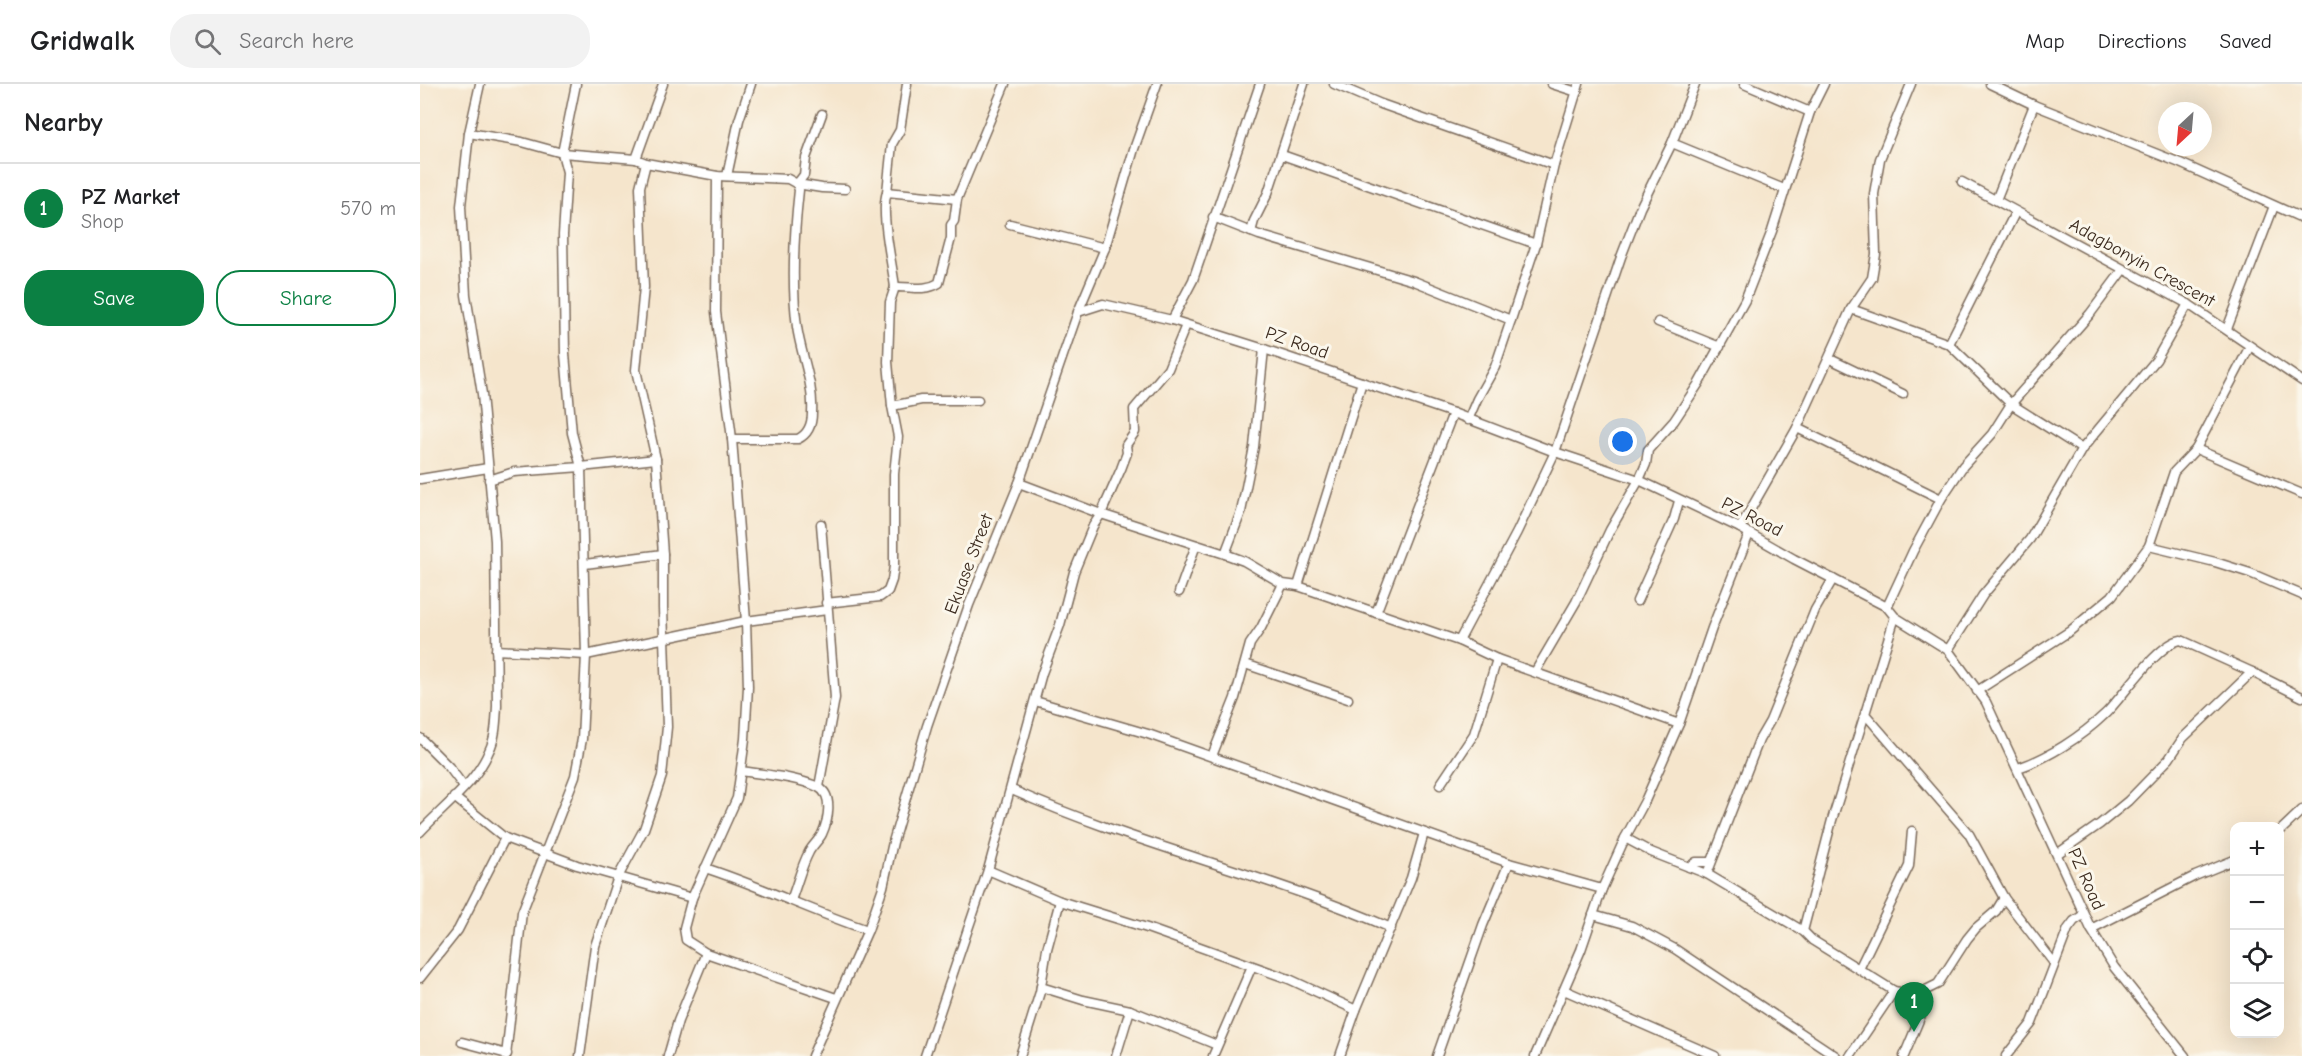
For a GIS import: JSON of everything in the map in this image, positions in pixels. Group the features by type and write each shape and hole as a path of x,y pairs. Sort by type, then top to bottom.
{"street":[{"path":"420,832 479,770 490,751 495,730 498,682 495,541 482,394 466,295 461,206 469,133 480,84"},
{"path":"462,1042 507,1055 522,912 575,776 582,739 586,656 582,467 572,433 565,354 563,235 567,172 562,153 576,84"},
{"path":"636,159 663,84"},
{"path":"751,84 722,176 716,312 732,439 746,621 748,687 741,771 734,808 718,835 692,898 684,928 686,940 706,953 836,998"},
{"path":"496,650 586,656 665,637 880,597 888,591 894,566 894,474 898,437 892,406 888,362 889,316 895,287 885,198 892,144 900,130 908,84"},
{"path":"895,287 918,289 932,287 939,283 951,238 951,225 954,221 957,199 1005,84"},
{"name":"Ekuase Street","path":"812,1056 868,930 883,887 892,842 927,726 969,605 1019,483 1078,312 1106,248 1134,149 1157,84"},
{"path":"1172,320 1193,280 1260,84"},
{"path":"1251,232 1268,193 1304,84"},
{"path":"1334,84 1381,104 1554,165"},
{"path":"1468,420 1476,399 1495,367 1511,320 1536,244 1554,165 1578,88 1552,84"},
{"path":"1459,641 1517,532 1555,452 1621,256 1640,208 1672,143 1695,84"},
{"path":"1744,84 1810,112"},
{"path":"1535,672 1576,602 1610,530 1639,480 1646,464 1648,450 1674,421 1745,300 1772,231 1810,112 1824,84"},
{"path":"1740,528 1797,428 1851,309 1872,278 1876,254 1874,194 1880,159 1911,84"},
{"path":"1990,84 2034,105 2180,163 2302,218"},
{"path":"1996,200 2034,105"},
{"path":"797,184 804,175 806,158 822,114"},
{"path":"469,133 522,142 562,153 636,159 646,163 722,176 789,179 797,184 845,189"},
{"path":"1672,143 1784,189"},
{"path":"1281,155 1536,244"},
{"path":"580,1056 595,946 618,877 644,829 662,776 667,727 663,554 657,459 636,370 644,287 640,187 646,163"},
{"name":"Adagbonyin Crescent","path":"1962,182 2122,271 2188,304 2302,381"},
{"path":"732,439 798,439 809,430 811,393 801,351 795,303 794,235 799,190 797,184"},
{"path":"887,192 957,199"},
{"path":"2227,329 2274,206"},
{"path":"1949,344 2015,213"},
{"path":"1213,217 1251,232 1414,281 1511,320"},
{"path":"1010,224 1106,248"},
{"path":"1887,607 1941,499 1963,466 1992,434 2011,404 2090,314 2122,271"},
{"name":"PZ Road","path":"1078,312 1103,304 1172,320 1453,413 1555,452 1639,480 1740,528 1887,607 1895,617 1947,650 1986,702 2083,915 2114,968 2185,1056"},
{"path":"1947,650 1983,595 2030,539 2082,448 2156,360 2188,304"},
{"path":"1851,309 1949,344 2011,404 2082,448"},
{"path":"1658,322 1720,346"},
{"path":"925,1056 988,870 1012,790 1042,673 1060,625 1078,563 1121,469 1127,453 1126,445 1135,432 1134,410 1168,369 1185,325"},
{"path":"1977,691 2070,630 2112,596 2149,546 2174,472 2196,449 2250,346"},
{"path":"1225,554 1241,512 1254,447 1264,349"},
{"path":"1830,359 1903,394"},
{"path":"1298,586 1362,382"},
{"path":"892,406 921,400 978,400"},
{"path":"1376,613 1453,413"},
{"path":"1797,428 1941,499"},
{"path":"2196,449 2302,494"},
{"path":"489,480 514,472 657,459"},
{"path":"420,478 488,468"},
{"path":"1019,483 1101,514 1244,561 1283,584 1298,586 1459,641 1497,659 1679,724"},
{"path":"1637,601 1674,519 1679,501"},
{"path":"819,788 835,698 821,524"},
{"path":"1535,1056 1564,990 1602,889 1679,724 1712,628 1749,534"},
{"path":"1179,592 1196,545"},
{"path":"2149,546 2250,573 2302,595"},
{"path":"585,564 663,554"},
{"path":"1707,874 1759,740 1770,721 1815,610 1833,579"},
{"path":"1212,756 1250,644 1261,628 1283,584"},
{"path":"1803,931 1832,820 1895,617"},
{"path":"2018,768 2038,761 2105,714 2144,667 2174,641 2181,640 2263,675 2302,697"},
{"path":"1440,785 1474,734 1497,659"},
{"path":"1245,664 1348,699"},
{"path":"2057,854 2128,801 2169,759 2183,738 2252,672"},
{"path":"1035,701 1148,734 1509,863 1602,889"},
{"path":"1866,715 1969,834 2004,898 2054,963"},
{"path":"420,738 449,767 464,787"},
{"path":"741,771 795,781 825,792 829,808 822,834 809,851 791,900"},
{"path":"1012,790 1111,828 1336,904 1391,928"},
{"path":"454,797 505,838 577,865 692,898"},
{"path":"2284,827 2302,810"},
{"path":"1859,969 1909,866 1912,831"},
{"path":"1340,1056 1356,1010 1411,878 1424,832"},
{"path":"420,978 458,930 505,838"},
{"path":"1625,838 1651,852 1707,874 1803,931 1812,940 1894,991 1916,995 1922,1001 1922,1013 1904,1056"},
{"path":"1689,867 1696,862 1711,862"},
{"path":"2091,929 2196,876 2230,862"},
{"path":"1437,1056 1483,925 1509,863"},
{"path":"705,868 868,930"},
{"path":"988,870 1060,902 1147,928 1315,989 1356,1010"},
{"path":"1916,995 1938,984 1976,928 1996,911 2004,898"},
{"path":"1020,1056 1041,987 1047,949 1060,902"},
{"path":"1996,911 2016,914"},
{"path":"1593,915 1632,926 1675,949 1836,1056"},
{"path":"2006,1056 2032,1023 2068,929 2083,915"},
{"path":"668,1056 678,1021 706,953"},
{"path":"1213,1056 1252,966"},
{"path":"1041,987 1083,1000 1130,1010 1217,1045"},
{"path":"1564,990 1715,1056"},
{"path":"1850,1056 1894,991"},
{"path":"1116,1056 1130,1010"}],"place":[{"name":"PZ Market","path":"1914,1032"}]}
